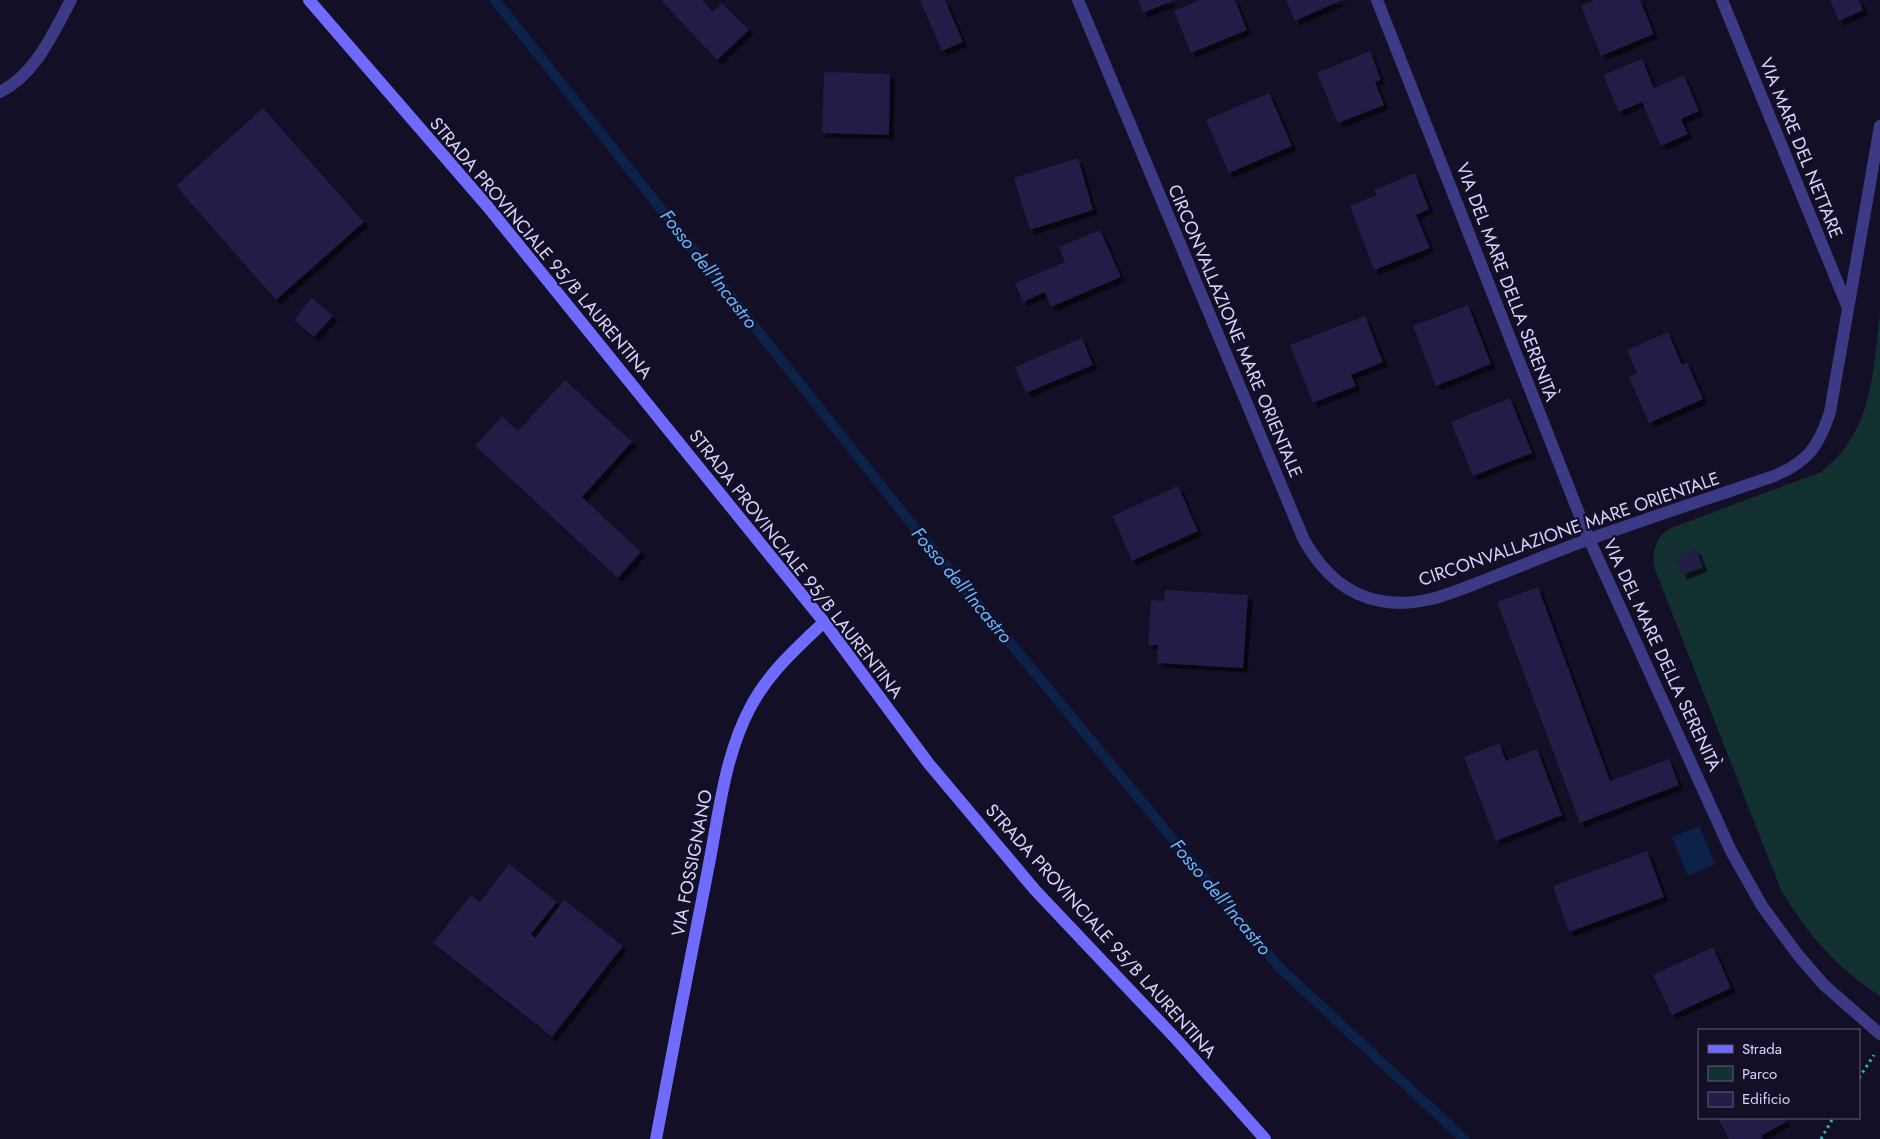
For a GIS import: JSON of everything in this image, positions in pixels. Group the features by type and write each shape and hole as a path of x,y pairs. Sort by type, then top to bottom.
{"main road":[{"name":"STRADA PROVINCIALE 95/B LAURENTINA","path":"309,0 488,207 824,622 929,764 1023,876 1177,1040 1266,1139"},
{"name":"VIA FOSSIGNANO","path":"656,1139 728,770 737,738 749,709 775,669 824,622"}],"street":[{"path":"0,92 12,84 43,51 70,0"},
{"name":"CIRCONVALLAZIONE MARE ORIENTALE","path":"1078,0 1296,523 1312,554 1321,566 1343,586 1368,598 1382,602 1413,602 1451,593 1589,539 1774,476 1800,463 1822,436 1828,419 1880,126"},
{"name":"VIA DEL MARE DELLA SERENITÀ","path":"1377,0 1589,539 1727,842 1751,888 1785,940 1809,969 1839,999 1880,1034"},
{"name":"VIA MARE DEL NETTARE","path":"1722,0 1848,308"}],"path":[{"path":"1860,1076 1875,1054"},
{"path":"1821,1139 1832,1119"}],"green space":[{"path":"1880,312 1880,996 1850,974 1824,949 1801,921 1781,890 1654,567 1654,561 1656,544 1662,535 1671,528 1821,472 1838,456 1851,439 1861,420 1872,378","holes":["1676,558 1703,567 1683,575"]}],"water":[{"path":"1699,826 1715,864 1688,876 1672,837"}],"building":[{"path":"661,0 702,0 713,12 722,3 749,30 717,60"},
{"path":"920,0 945,0 963,42 942,51"},
{"path":"1138,0 1175,0 1143,13"},
{"path":"1200,0 1235,0 1247,30 1191,53 1174,11"},
{"path":"1286,0 1342,0 1295,21"},
{"path":"1593,0 1640,0 1654,34 1601,56 1581,6"},
{"path":"1830,0 1859,0 1863,10 1839,21"},
{"path":"1370,51 1381,80 1375,82 1384,105 1338,123 1317,73"},
{"path":"1642,59 1654,88 1684,75 1699,111 1681,119 1688,134 1661,146 1642,102 1619,112 1603,75"},
{"path":"824,72 890,74 889,135 822,133"},
{"path":"1269,93 1292,146 1229,173 1206,120"},
{"path":"263,108 364,222 276,300 176,186"},
{"path":"1078,158 1093,210 1030,230 1014,178"},
{"path":"1415,173 1429,209 1416,215 1430,248 1374,270 1350,206 1377,195 1374,190"},
{"path":"1100,230 1121,277 1051,307 1045,292 1023,302 1015,283 1065,262 1059,247"},
{"path":"312,298 333,316 314,337 294,320"},
{"path":"1468,305 1491,364 1436,386 1413,326"},
{"path":"1365,316 1383,362 1351,375 1356,386 1313,403 1290,345"},
{"path":"1668,332 1682,365 1687,362 1703,399 1649,423 1629,377 1637,373 1627,350"},
{"path":"1082,338 1093,365 1026,393 1015,367"},
{"path":"565,380 632,442 582,497 641,552 618,578 475,446 502,416 518,431"},
{"path":"1510,398 1532,453 1473,476 1451,422"},
{"path":"1178,486 1198,531 1132,561 1113,516"},
{"path":"1696,549 1703,567 1683,575 1675,558"},
{"path":"1538,587 1610,781 1669,759 1679,785 1580,823 1497,602"},
{"path":"1165,590 1248,595 1243,668 1157,663 1158,645 1148,645 1151,600 1164,601"},
{"path":"1499,743 1506,761 1537,749 1562,815 1496,841 1464,757"},
{"path":"1647,851 1664,897 1569,932 1553,886"},
{"path":"509,864 557,902 531,934 535,938 564,900 623,946 552,1037 433,943 471,895 480,902"},
{"path":"1713,947 1731,988 1672,1015 1653,975"},
{"path":"1719,1119 1784,1119 1786,1122 1761,1136 1763,1139 1729,1139"}],"waterway":[{"name":"Fosso dell'Incastro","path":"495,0 910,522 1278,966 1464,1139"}]}
